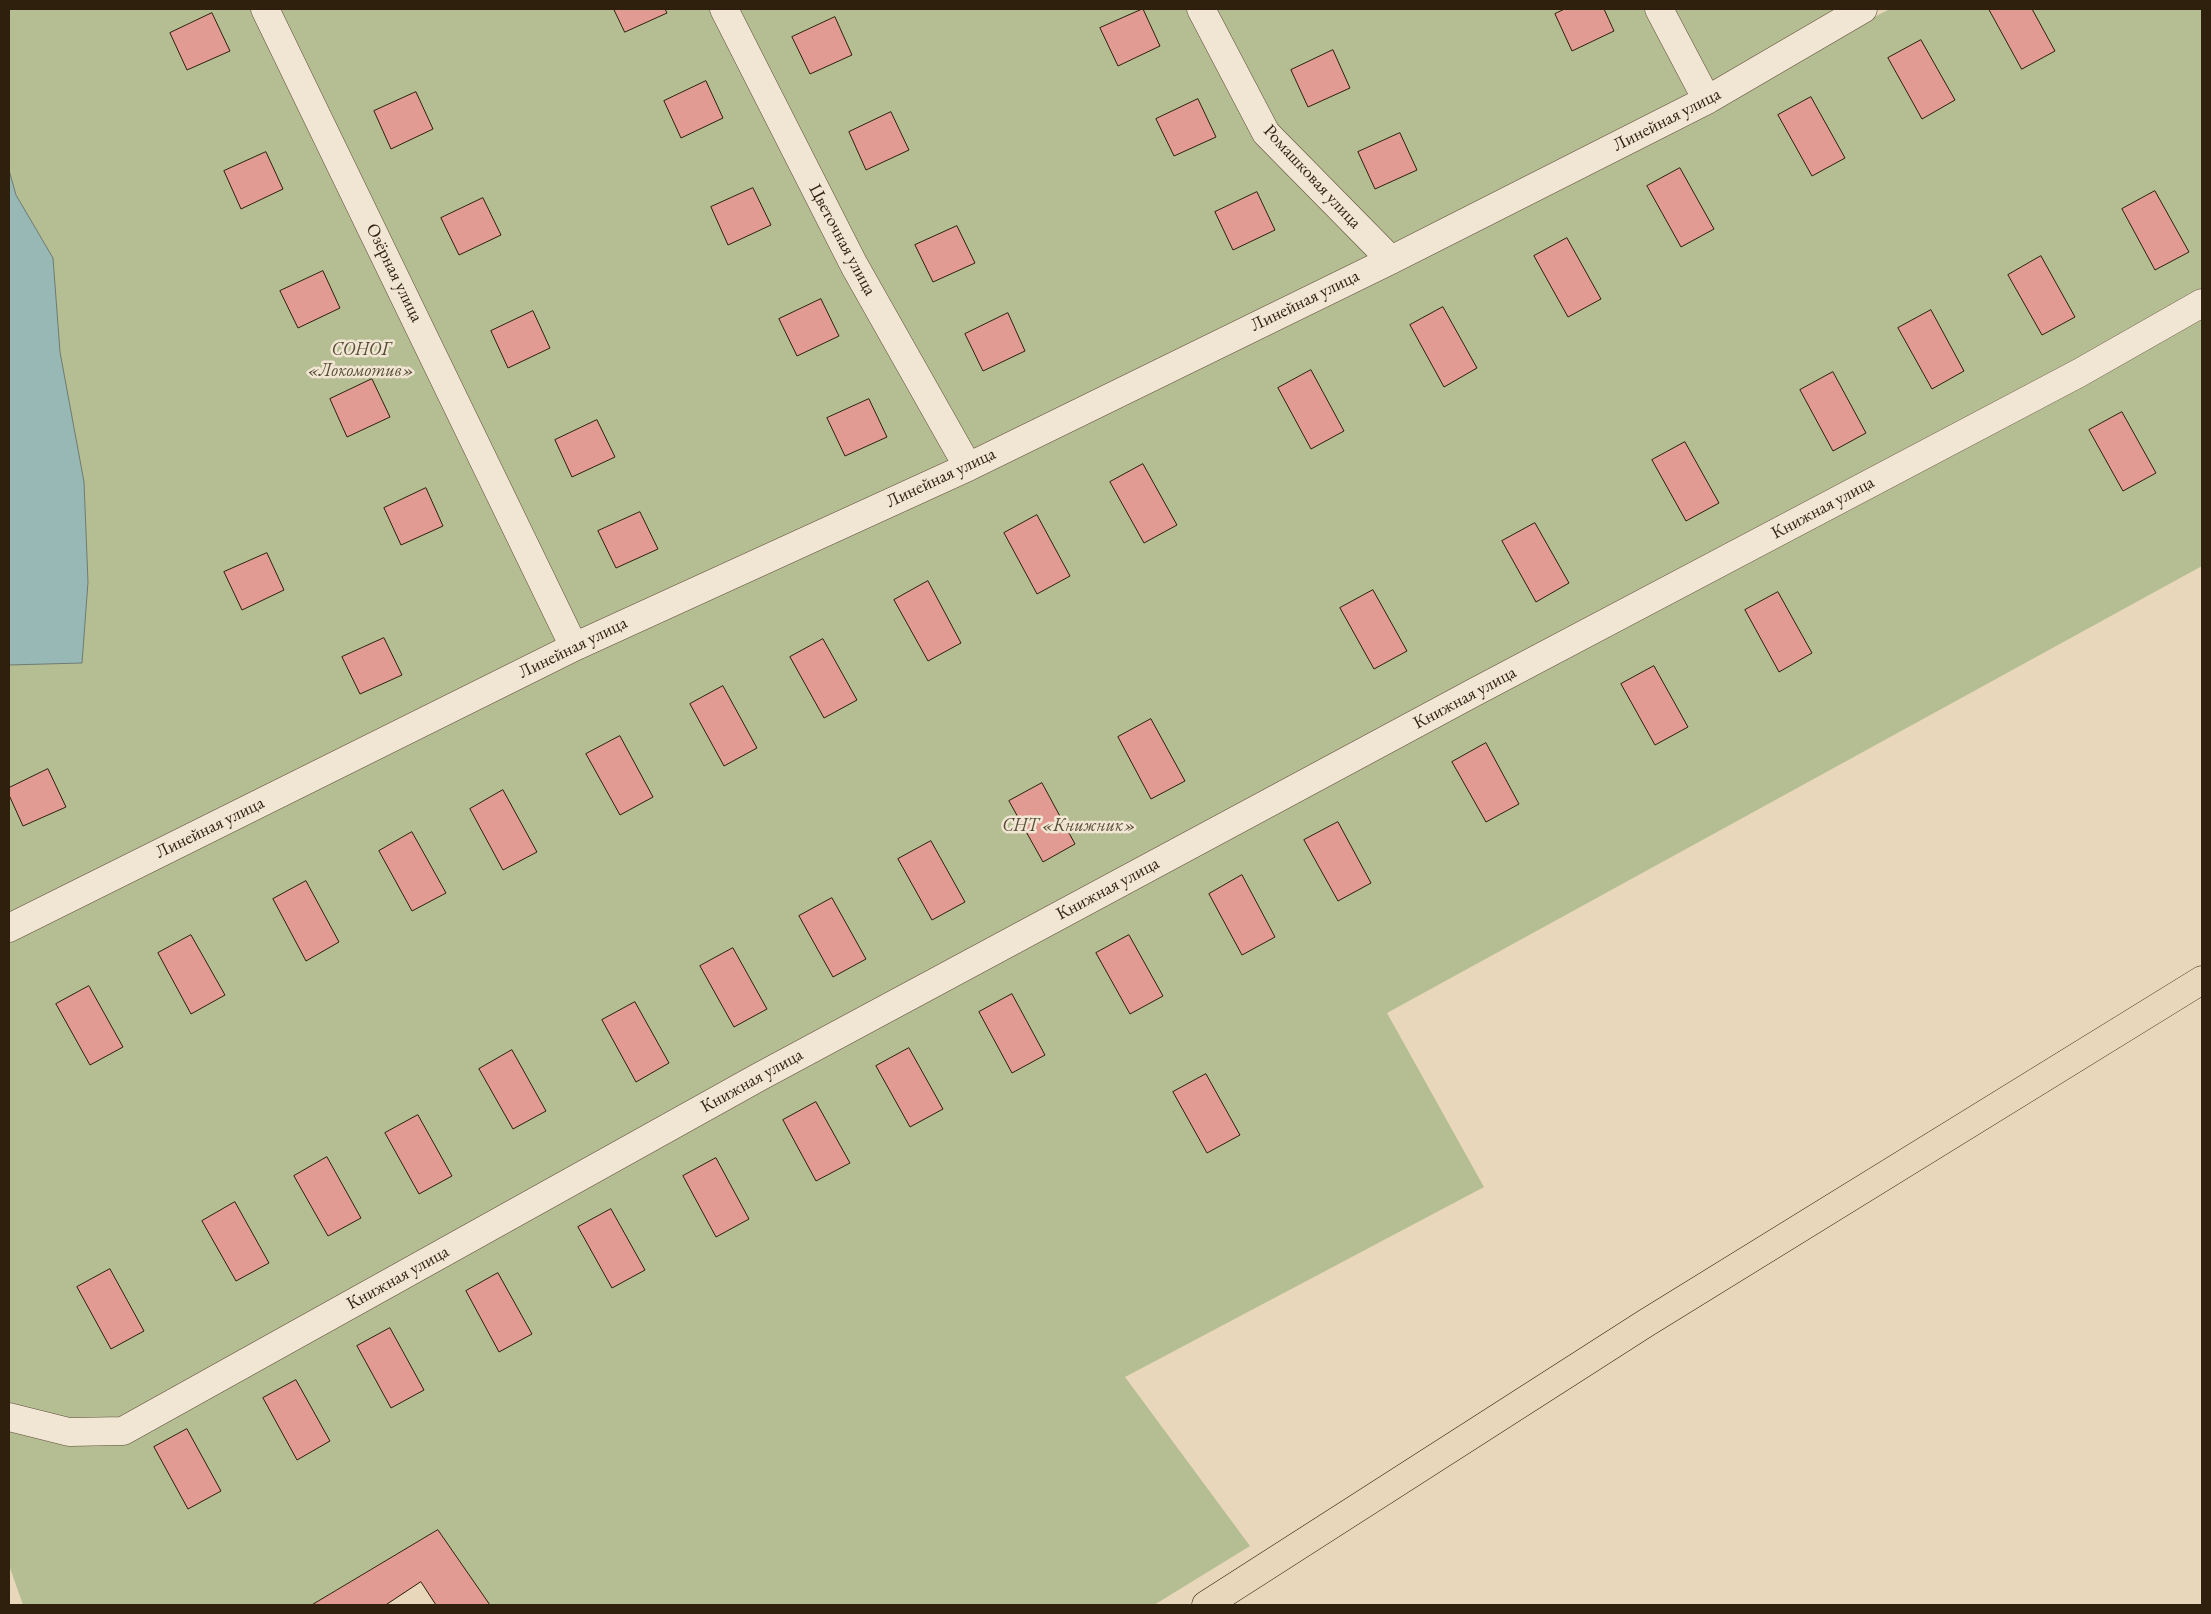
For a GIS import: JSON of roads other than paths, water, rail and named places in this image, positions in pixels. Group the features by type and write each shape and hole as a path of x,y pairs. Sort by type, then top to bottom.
{"highway":[{"path":"1206,1605 1646,1323 2202,980"}],"street":[{"name":"Озёрная улица","path":"265,9 574,647"},
{"name":"Цветочная улица","path":"724,9 854,265 968,467"},
{"name":"Ромашковая улица","path":"1201,9 1266,133 1390,260"},
{"path":"1659,9 1708,100"},
{"name":"Линейная улица","path":"9,928 574,647 968,467 1390,260 1708,100 1863,9"},
{"name":"Книжная улица","path":"9,1417 69,1432 123,1431 759,1077 1482,689 2070,378 2202,303"}],"water":[{"path":"9,170 16,195 53,258 60,352 84,482 88,582 82,663 9,665"}],"park label":[{"name":"СОНОГ «Локомотив»","path":"361,360"},
{"name":"СНТ «Книжник»","path":"1069,826"}]}
